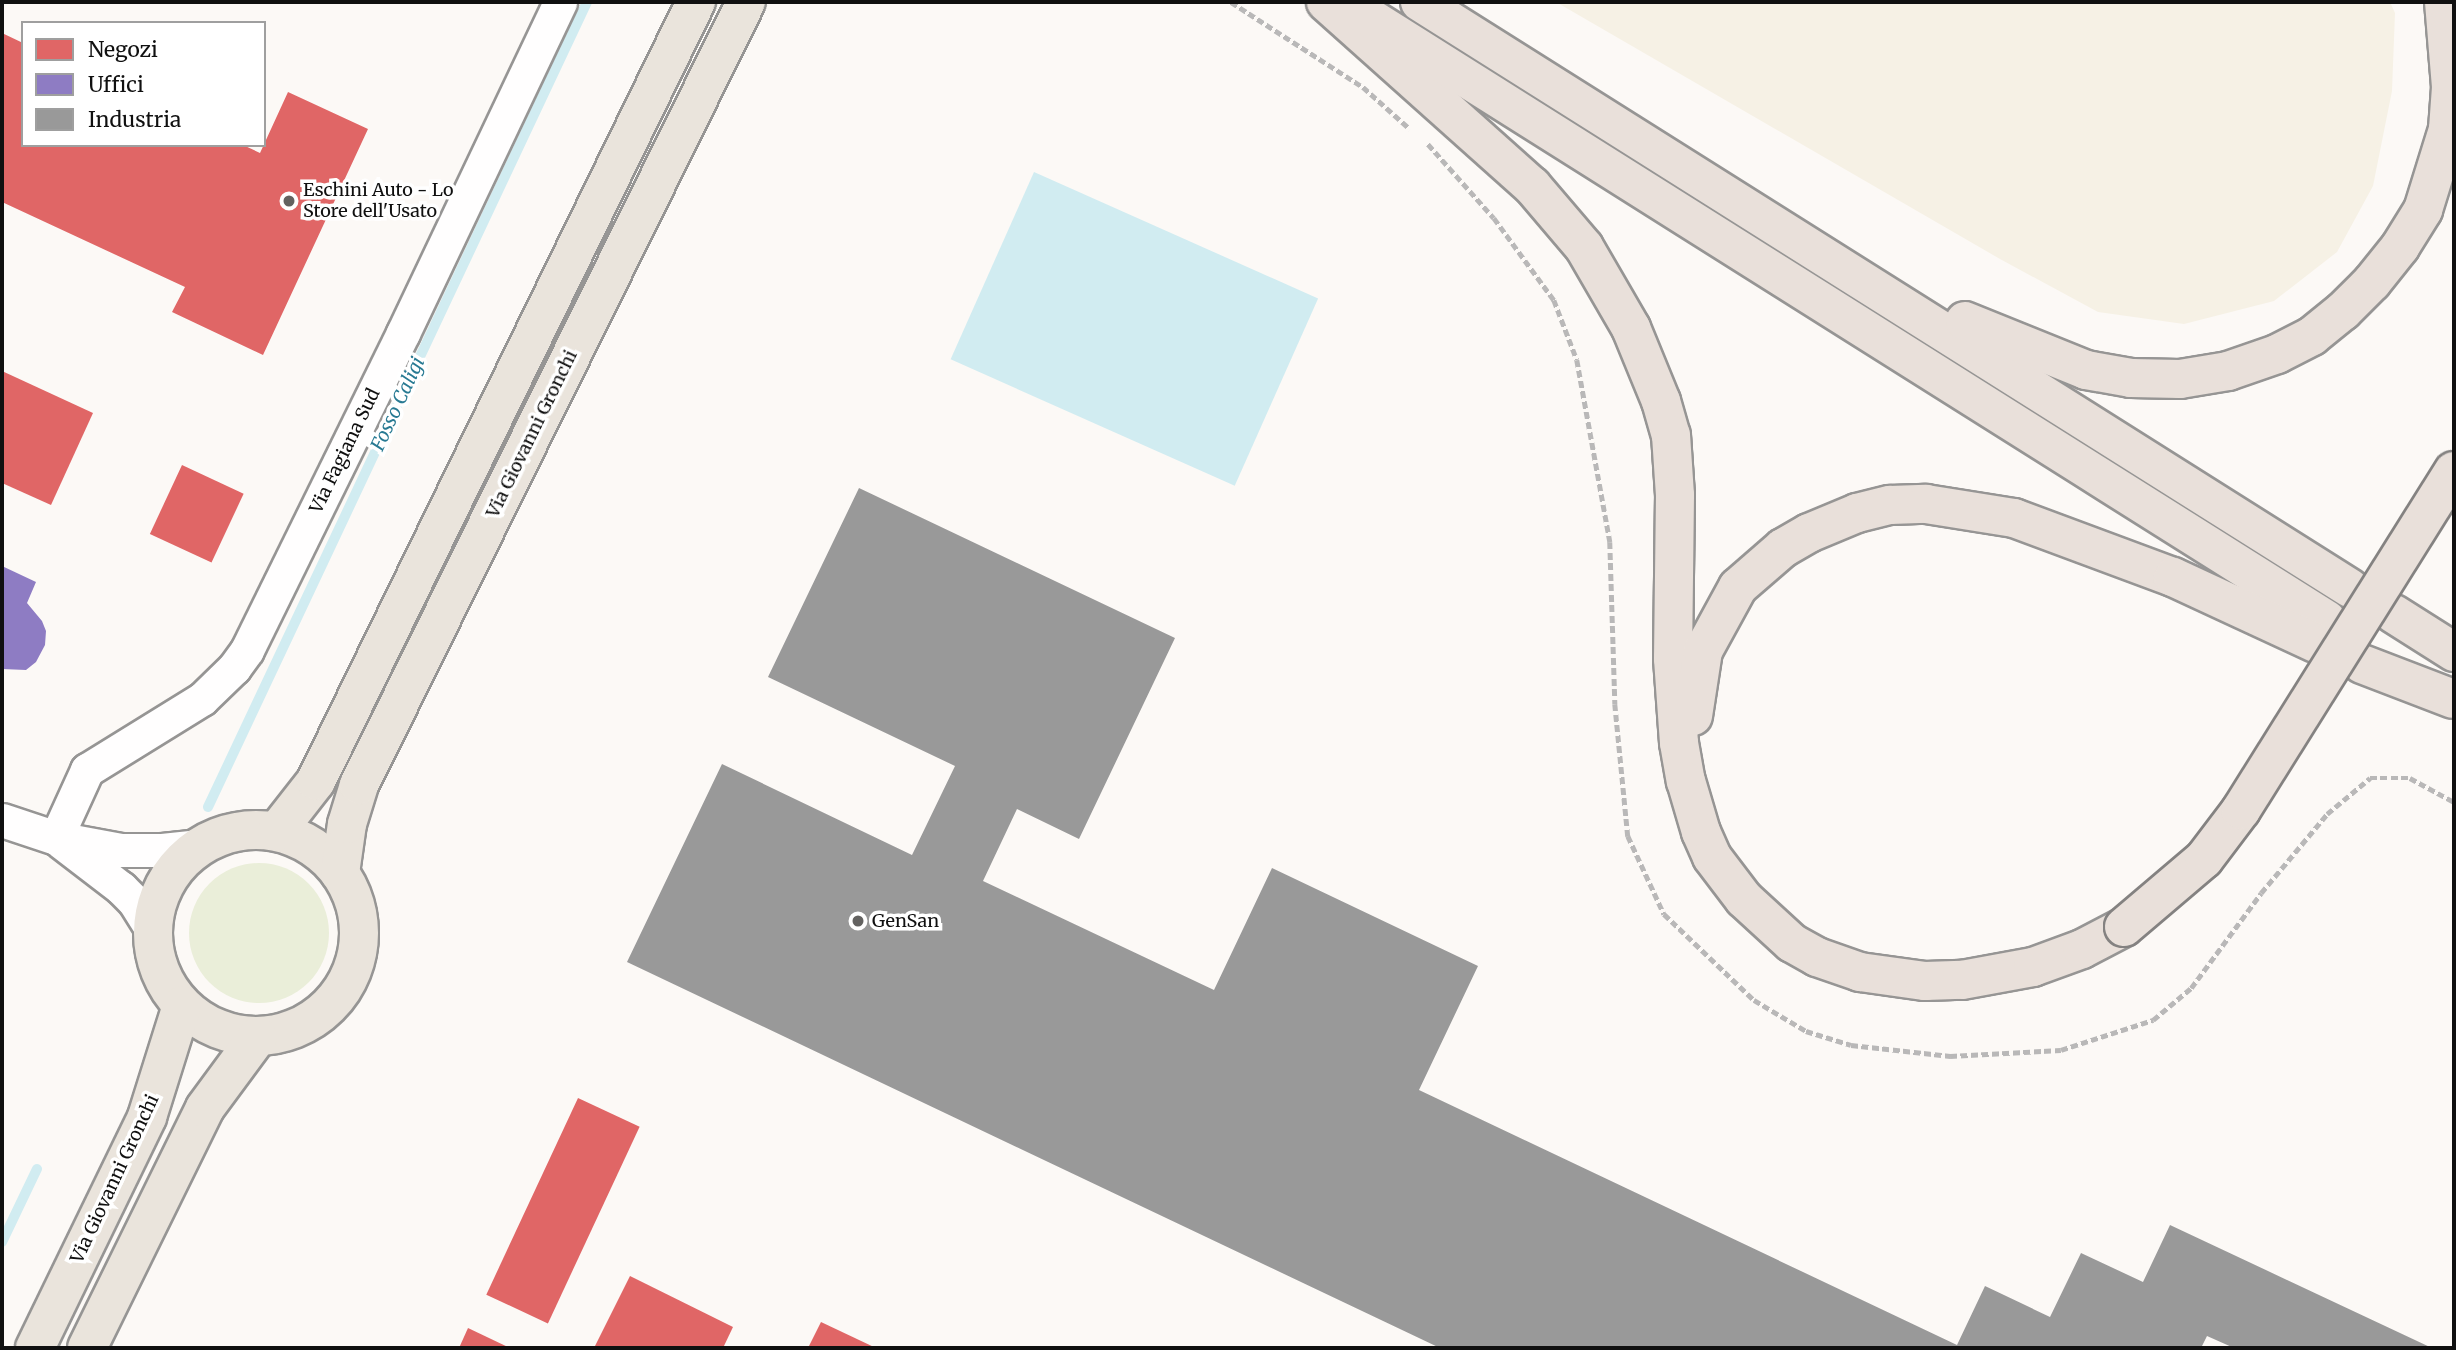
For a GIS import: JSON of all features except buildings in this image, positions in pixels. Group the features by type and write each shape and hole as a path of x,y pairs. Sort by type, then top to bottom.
{"highway":[{"path":"1326,2 1532,186 1584,247 1631,328 1661,401 1671,435 1675,495 1673,659 1679,744 1686,781 1701,832 1712,857 1744,899 1792,943 1835,964 1892,978 1925,981 1975,978 2034,968 2082,949 2124,927 2197,866 2241,810 2454,471"},
{"path":"1344,2 2321,631 2014,518 1926,504 1890,505 1857,513 1809,533 1783,548 1738,587 1703,651 1696,681 1686,781"},
{"path":"1420,2 2350,588"},
{"path":"1838,264 2000,337 2086,370 2131,378 2179,379 2228,371 2277,354 2312,336 2343,311 2400,247 2423,210 2448,129 2451,87 2444,2"},
{"path":"2394,614 2454,652"},
{"path":"2367,656 2454,699"}],"main road":[{"path":"277,831 316,781 696,2"},
{"name":"Via Giovanni Gronchi","path":"340,873 347,824 359,785 746,2"},
{"path":"237,831 277,831 311,846 340,873 355,902 360,929 356,960 345,985 325,1010 299,1027 258,1036 221,1030 195,1016 182,1004 160,970 152,930 160,894 183,859 200,846 237,831"},
{"name":"Via Giovanni Gronchi","path":"35,1348 147,1117 182,1004"},
{"path":"88,1348 205,1108 258,1036"}],"street":[{"name":"Via Fagiana Sud","path":"56,838 87,771 202,699 234,668 247,650 397,346 560,2"},
{"path":"2,820 56,838 121,850 200,846"},
{"path":"56,838 121,888 134,901 152,930"}],"path":[{"path":"1231,2 1363,87 1427,144 1494,218 1553,300 1577,360 1610,542 1615,704 1628,836 1664,914 1755,1000 1806,1031 1851,1045 1951,1056 2061,1050 2153,1020 2191,988 2261,893 2327,814 2370,778 2410,778 2454,802"}],"shaded area":[{"path":"1556,2 2390,2 2395,13 2392,91 2373,186 2337,252 2274,301 2184,324 2098,312 2000,259"}],"green space":[{"path":"259,863 286,868 309,883 324,906 329,933 324,960 309,983 286,998 259,1003 232,998 209,983 194,960 189,933 194,906 209,883 232,868"}],"water":[{"path":"1034,172 1318,298 1235,486 951,359"}],"waterway":[{"name":"Fosso Caligi","path":"208,807 587,2"},
{"name":"Fosso Caligi","path":"2,1242 37,1169"}],"place":[{"name":"Eschini Auto - Lo Store dell'Usato","path":"289,201"},
{"name":"GenSan","path":"858,921"}]}
